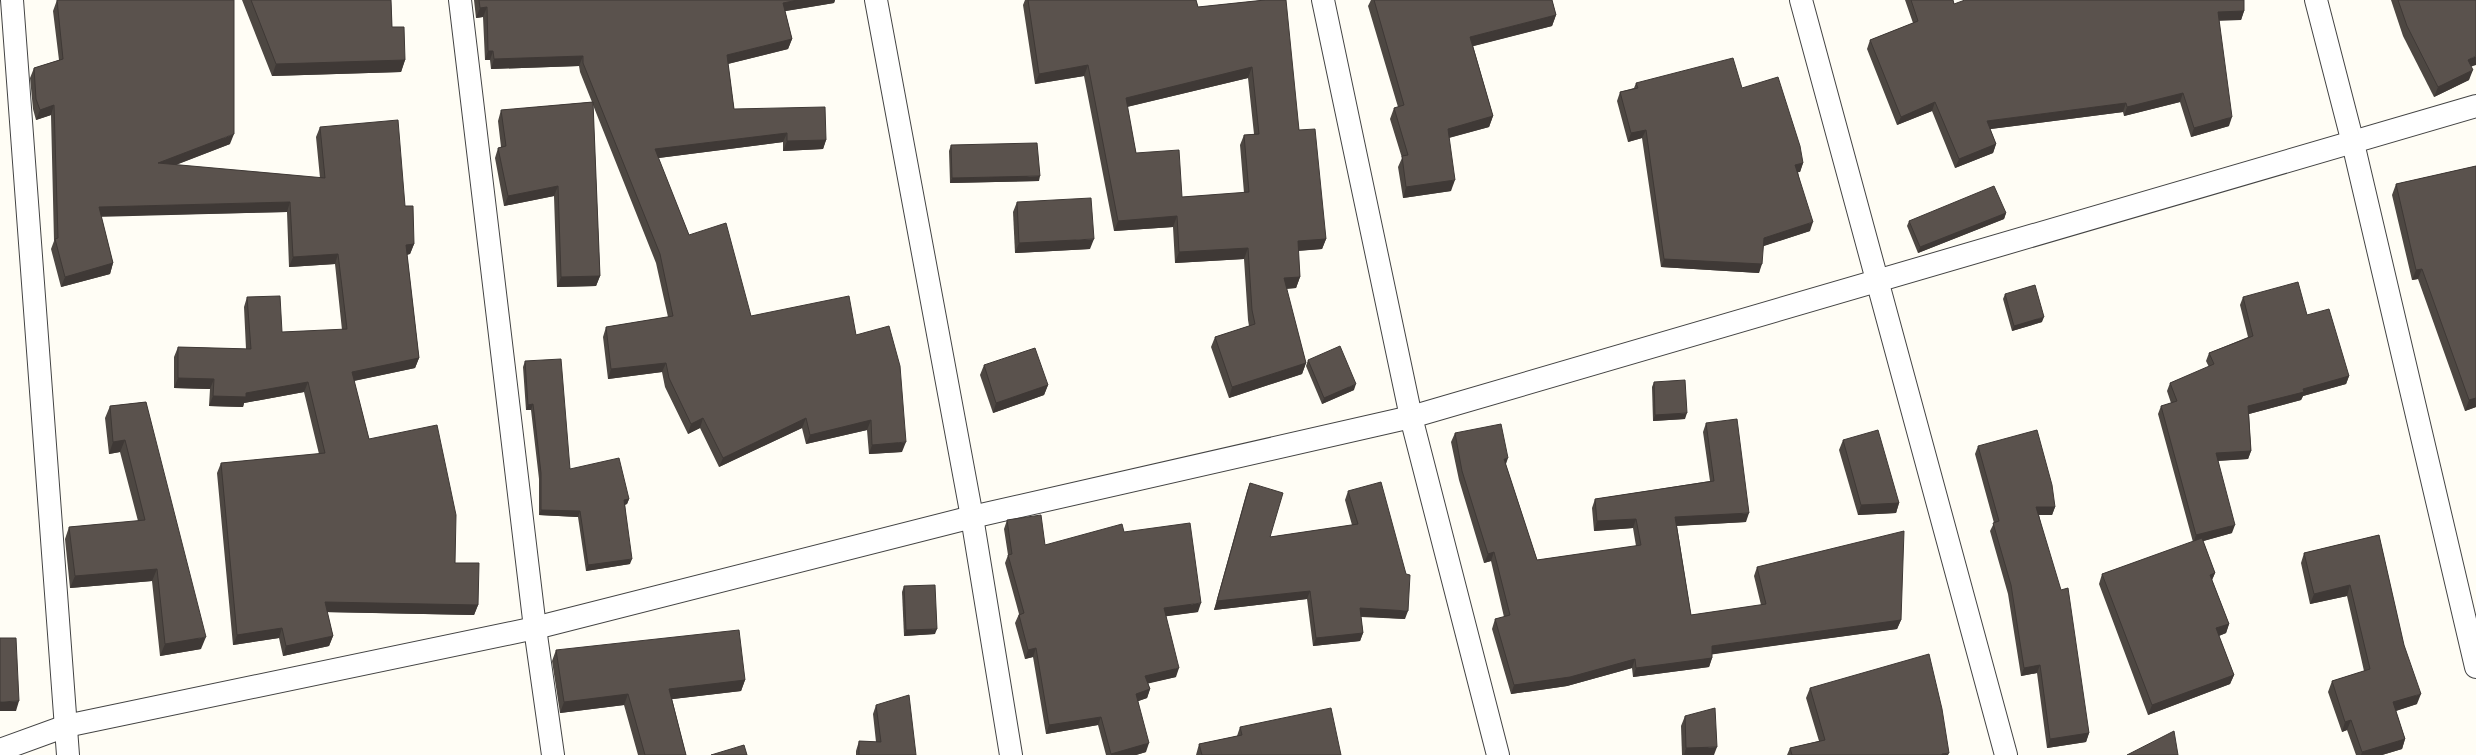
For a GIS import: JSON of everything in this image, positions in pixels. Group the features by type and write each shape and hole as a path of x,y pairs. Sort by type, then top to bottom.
{"street":[{"path":"12,0 68,755"},
{"path":"460,0 535,628 553,755"},
{"path":"876,0 972,517 1011,755"},
{"path":"1323,0 1411,418 1498,755"},
{"path":"1801,0 1876,281 2006,755"},
{"path":"2316,0 2353,143 2476,667"},
{"path":"0,750 66,726 535,628 972,517 1411,418 2476,106"}],"building":[{"path":"57,0 234,0 234,134 158,163 325,178 320,127 398,120 405,206 413,206 414,244 406,245 419,358 352,372 369,439 437,425 456,515 455,563 479,563 478,605 325,602 333,636 286,646 282,628 237,635 221,463 325,453 308,382 246,393 246,397 213,396 214,379 178,378 178,347 251,349 247,297 280,296 282,332 347,329 338,254 293,257 290,202 99,207 113,263 65,277 55,239 58,238 54,105 40,110 36,99 34,68 63,59"},
{"path":"251,0 391,0 392,27 404,27 405,60 276,64"},
{"path":"479,0 798,0 783,3 792,39 727,55 734,109 825,107 826,140 787,141 787,133 655,149 689,235 726,223 751,316 849,296 856,335 889,326 900,366 906,442 872,445 871,420 810,435 806,418 723,458 703,418 691,424 669,378 666,363 611,369 606,327 673,316 660,254 583,63 583,56 494,59 493,51 488,51 487,7 480,8"},
{"path":"1028,0 1196,0 1198,7 1265,0 1286,0 1299,130 1315,129 1326,239 1298,241 1300,277 1284,278 1306,363 1232,387 1215,337 1255,324 1252,310 1248,248 1179,252 1177,216 1118,221 1088,65 1039,74","holes":["1252,67 1259,134 1244,135 1249,192 1182,197 1179,150 1136,153 1126,98"]},
{"path":"1374,0 1552,0 1556,15 1470,37 1493,116 1448,129 1455,180 1406,187 1402,156 1408,155 1394,108 1404,105"},
{"path":"1911,0 1953,0 1954,4 1965,0 2244,0 2244,11 2218,12 2232,117 2194,128 2183,93 2127,107 2126,103 1987,121 1996,144 1959,159 1935,102 1901,117 1870,40 1918,21"},
{"path":"2398,0 2476,0 2476,56 2468,60 2473,70 2438,87 2407,26"},
{"path":"1733,58 1742,88 1778,77 1800,146 1803,163 1795,165 1813,222 1764,238 1762,264 1664,259 1646,130 1631,133 1620,92 1638,88 1636,83"},
{"path":"593,102 600,276 561,277 558,186 508,196 498,148 506,146 501,110"},
{"path":"1037,143 1040,176 952,178 951,145"},
{"path":"2476,166 2476,398 2469,400 2422,269 2416,270 2396,184"},
{"path":"1994,186 2006,213 1920,247 1909,221"},
{"path":"1091,198 1094,239 1019,243 1017,202"},
{"path":"2298,282 2307,315 2329,309 2349,376 2303,389 2304,392 2248,406 2251,451 2216,453 2235,525 2196,535 2161,406 2177,401 2170,383 2214,364 2209,353 2253,336 2243,297"},
{"path":"2035,285 2044,317 2014,326 2005,294"},
{"path":"1340,346 1356,384 1324,398 1308,360"},
{"path":"1035,348 1048,385 996,403 984,365"},
{"path":"561,359 570,469 619,458 629,499 624,500 632,559 588,565 580,511 541,510 541,473 533,404 528,405 525,361"},
{"path":"1685,380 1687,413 1655,415 1654,382"},
{"path":"146,402 206,637 165,644 157,569 75,576 69,527 145,520 125,440 113,442 110,406"},
{"path":"1737,419 1749,513 1675,517 1691,615 1766,604 1757,567 1904,531 1901,620 1712,646 1712,658 1636,668 1635,659 1570,677 1514,685 1495,619 1510,615 1494,552 1488,554 1462,471 1455,433 1501,424 1508,458 1504,459 1537,560 1641,545 1636,519 1597,521 1595,499 1714,481 1706,423"},
{"path":"1878,430 1899,503 1861,505 1843,440"},
{"path":"2037,430 2052,485 2055,507 2036,507 2061,590 2068,588 2089,733 2050,739 2040,665 2024,668 2011,585 1993,523 1999,521 1978,446"},
{"path":"1381,482 1406,574 1410,575 1408,611 1360,608 1363,633 1316,638 1310,591 1217,601 1250,483 1283,493 1270,537 1358,524 1348,491"},
{"path":"1041,515 1045,545 1122,524 1124,532 1190,523 1201,603 1164,608 1179,668 1145,676 1150,689 1136,694 1149,743 1111,754 1101,717 1049,725 1036,648 1028,650 1019,615 1024,613 1008,555 1012,554 1007,520"},
{"path":"2379,535 2404,645 2421,694 2393,702 2405,739 2362,752 2351,720 2345,722 2332,681 2370,669 2350,585 2314,594 2304,553"},
{"path":"2202,538 2215,573 2210,575 2229,624 2216,628 2234,675 2152,705 2102,574"},
{"path":"935,585 937,629 906,630 904,586"},
{"path":"739,630 745,680 669,689 686,755 645,755 628,694 564,702 556,650"},
{"path":"0,638 16,638 19,701 0,702"},
{"path":"1929,654 1942,709 1949,753 1942,755 1792,755 1790,748 1825,740 1810,688"},
{"path":"909,695 916,755 859,755 859,741 881,742 876,705"},
{"path":"1331,708 1341,755 1202,755 1199,744 1242,735 1240,727"},
{"path":"1715,708 1717,747 1686,748 1685,716"},
{"path":"2174,731 2178,755 2127,755"},
{"path":"744,745 747,755 711,755"}]}
